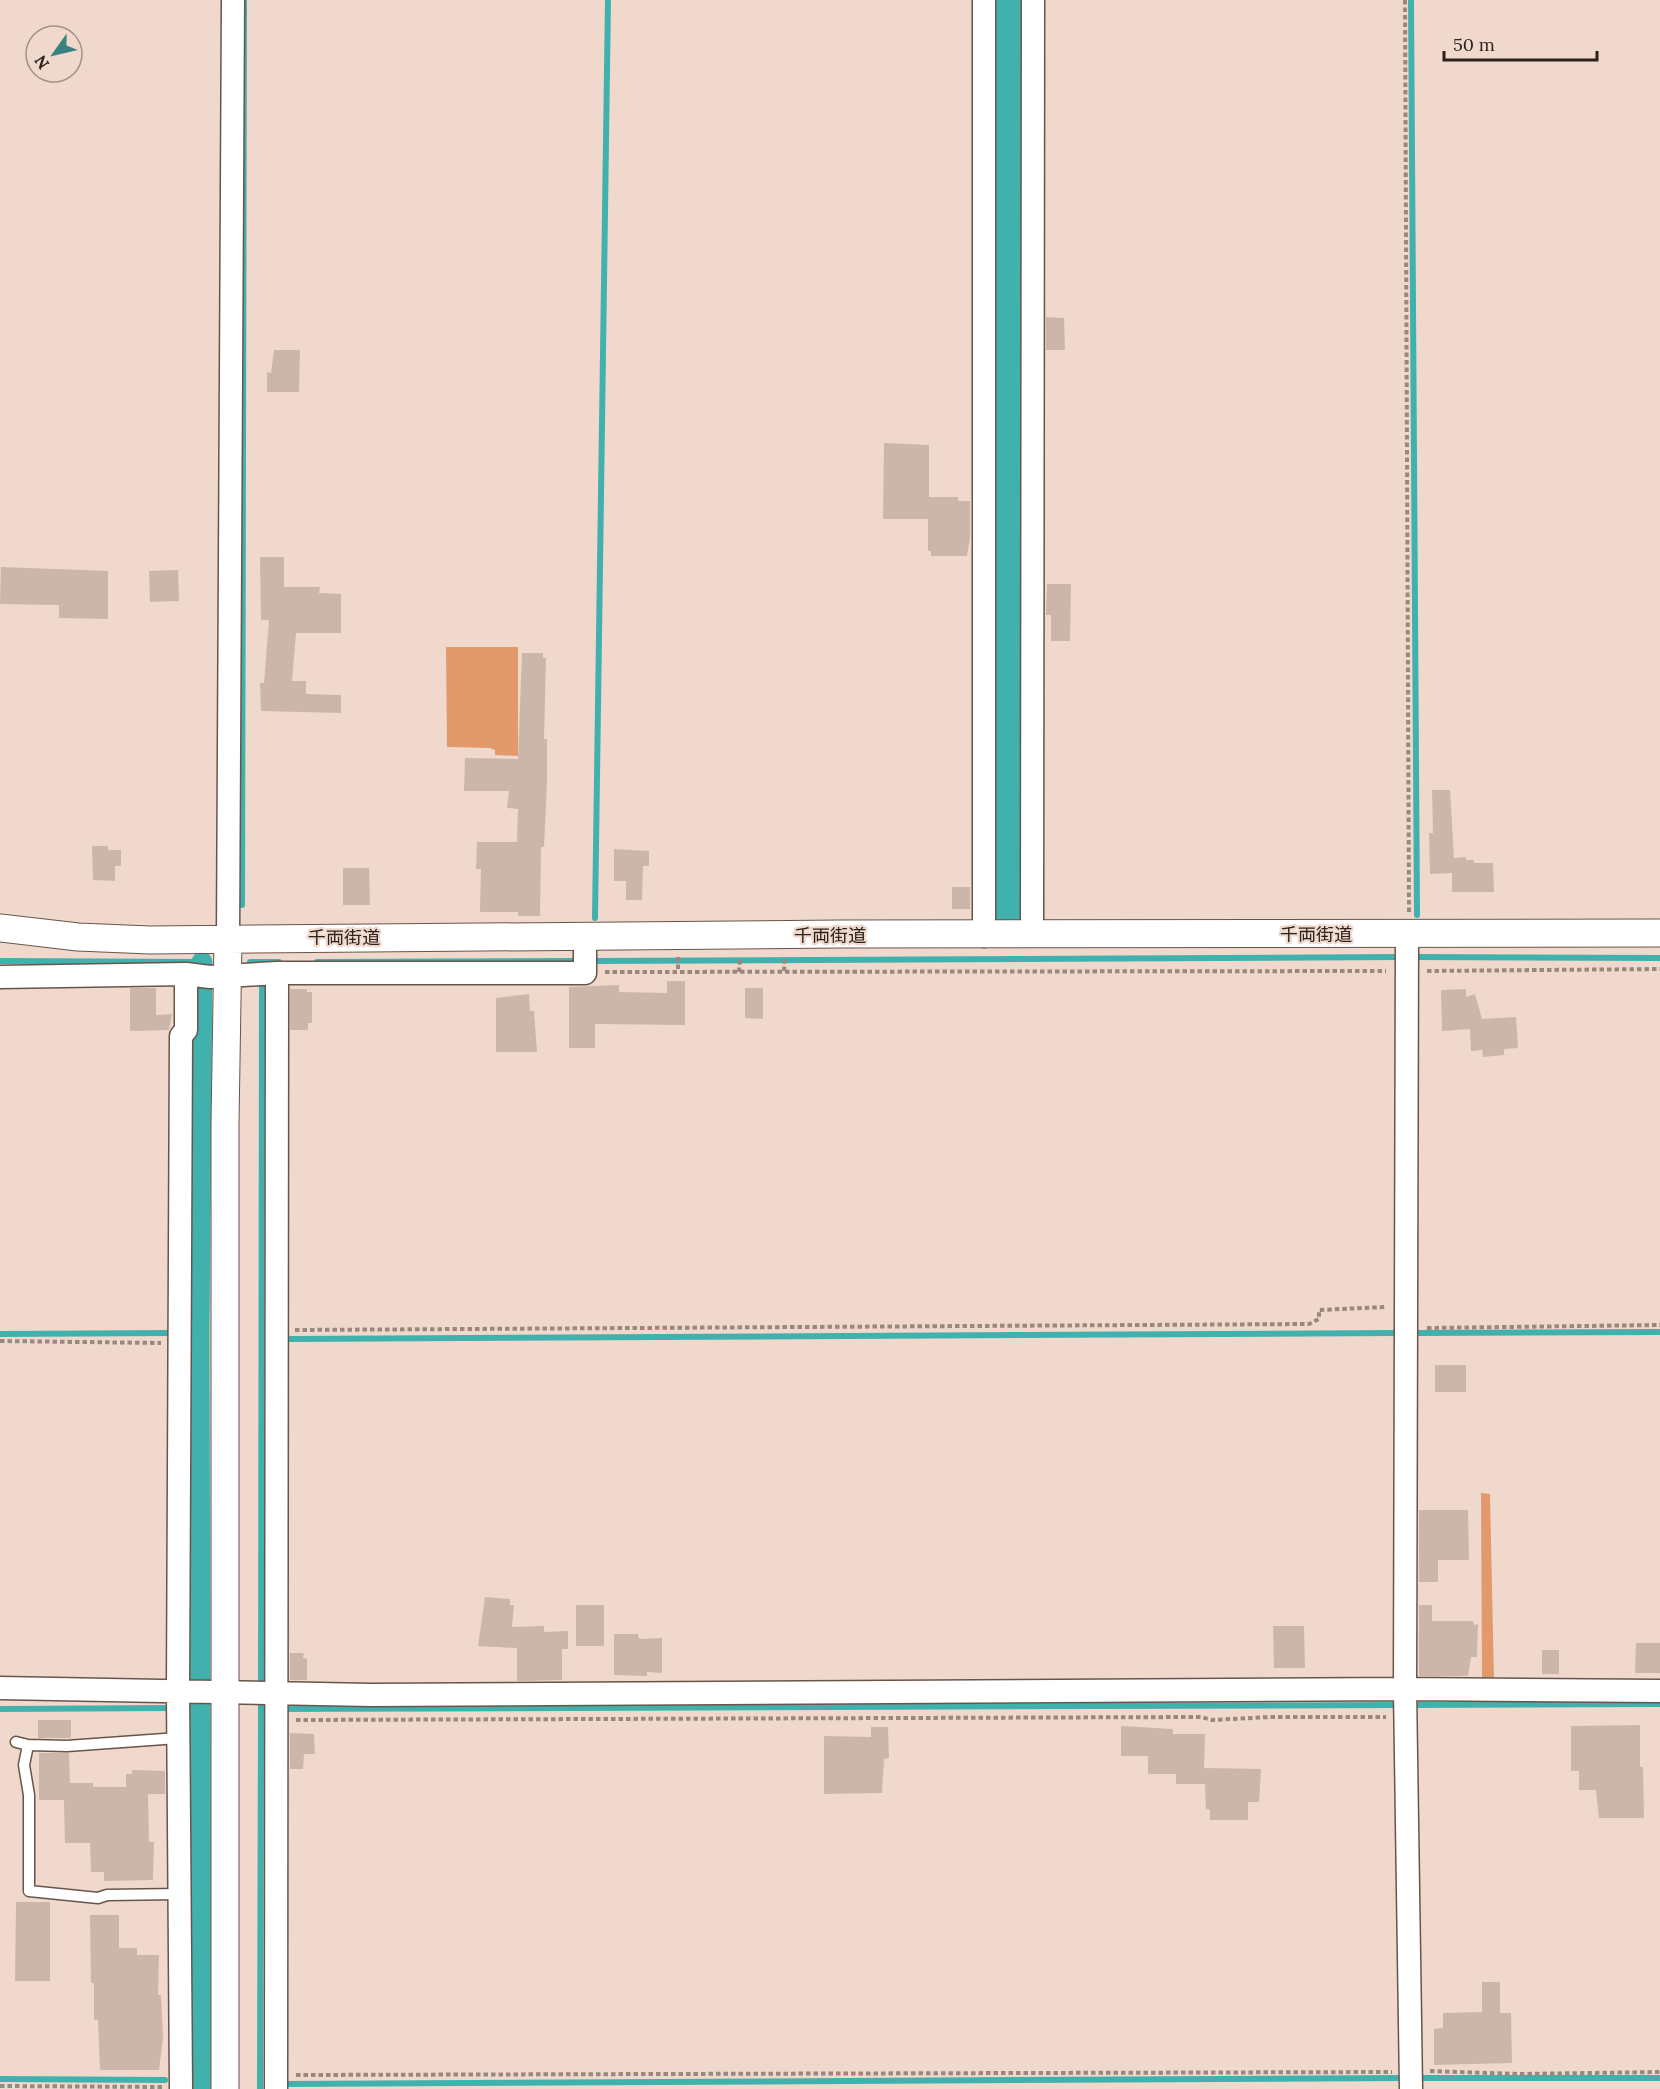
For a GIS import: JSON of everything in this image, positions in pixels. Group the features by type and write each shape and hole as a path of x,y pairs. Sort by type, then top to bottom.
{"street":[{"path":"233,0 228,939 204,975 186,1029 181,1036 180,1343 243,1698"},
{"path":"984,0 984,936"},
{"path":"1032,935 1034,0"},
{"name":"千両街道","path":"0,928 78,937 228,939 585,958 1032,935 1407,956 1660,933"},
{"path":"1407,956 1405,1705 1411,2079"},
{"path":"0,976 277,973 585,958"},
{"path":"225,2089 243,1698 276,1329 277,973"},
{"path":"204,975 243,1698 276,2082"},
{"path":"0,1689 243,1698 1405,1705 1660,1691"},
{"path":"181,2088 178,1738 243,1698"}],"lane":[{"path":"16,1742 28,1745 67,1746 178,1738"},
{"path":"28,1745 24,1765 29,1796 29,1891 98,1898 107,1895 179,1894"}],"path":[{"path":"1405,0 1410,873 1407,956"},
{"path":"585,958 678,970 784,970 1407,956 1660,969"},
{"path":"276,1329 488,1331 1309,1324 1319,1320 1319,1310 1405,1317 1660,1325"},
{"path":"0,1341 180,1343"},
{"path":"243,1698 1201,1717 1212,1720 1405,1705"},
{"path":"1212,1714 1212,1720"},
{"path":"276,2082 418,2076 1411,2079 1520,2074 1660,2072"},
{"path":"0,2086 181,2088"}],"shaded area":[{"path":"446,647 518,647 518,756 495,755 495,750 490,748 447,747"},
{"path":"1481,1493 1490,1494 1494,1680 1482,1679"}],"building":[{"path":"1046,317 1064,318 1065,350 1046,350"},
{"path":"274,350 300,350 299,392 267,392 267,372 271,373"},
{"path":"884,443 929,445 929,497 958,497 958,501 970,501 970,538 967,556 931,556 931,551 928,551 928,519 883,519"},
{"path":"260,557 284,557 284,587 320,587 319,593 341,594 341,633 296,633 292,681 306,681 306,694 341,695 341,713 261,711 260,683 264,683 269,620 261,620"},
{"path":"1,567 108,571 108,619 59,618 59,605 0,604"},
{"path":"178,570 179,601 150,602 149,571"},
{"path":"1047,584 1071,584 1070,641 1051,641 1051,615 1046,615"},
{"path":"522,653 543,653 543,658 546,658 544,739 547,739 547,783 544,847 541,847 540,916 518,916 518,912 480,912 481,869 476,869 477,842 517,842 518,809 507,808 509,791 464,791 465,758 518,759"},
{"path":"1432,790 1450,790 1454,858 1466,857 1466,860 1474,860 1474,863 1493,863 1494,892 1452,892 1452,873 1430,874 1429,833 1433,833"},
{"path":"92,846 108,846 108,850 121,850 121,866 115,866 115,881 93,880"},
{"path":"614,849 649,851 649,866 643,866 642,900 626,900 626,881 614,881"},
{"path":"343,868 369,868 370,905 343,905"},
{"path":"952,887 970,887 970,909 952,909"},
{"path":"667,981 685,981 685,1025 595,1024 595,1048 569,1048 569,987 619,985 619,992 667,993"},
{"path":"130,988 156,988 156,1015 172,1014 169,1030 130,1031"},
{"path":"745,988 763,988 763,1019 745,1018"},
{"path":"290,989 307,989 307,992 312,992 312,1023 308,1023 308,1030 290,1030"},
{"path":"1466,989 1466,997 1475,994 1482,1019 1516,1017 1518,1048 1504,1049 1504,1055 1483,1057 1482,1050 1471,1051 1470,1029 1442,1031 1441,990"},
{"path":"529,994 530,1011 534,1011 537,1052 496,1052 496,998"},
{"path":"1435,1365 1466,1365 1466,1392 1435,1392"},
{"path":"1419,1510 1468,1510 1469,1560 1438,1560 1438,1582 1419,1582"},
{"path":"485,1597 510,1599 510,1605 514,1605 512,1627 544,1626 544,1632 568,1631 568,1649 562,1649 562,1680 517,1681 517,1648 478,1646"},
{"path":"576,1605 604,1605 604,1646 576,1646"},
{"path":"1419,1605 1432,1605 1432,1621 1473,1621 1474,1625 1478,1624 1477,1657 1471,1657 1468,1676 1419,1676"},
{"path":"1273,1626 1304,1626 1305,1668 1274,1668"},
{"path":"614,1634 638,1634 639,1639 662,1638 662,1673 647,1672 647,1676 614,1675"},
{"path":"1636,1643 1660,1643 1660,1673 1635,1673"},
{"path":"1542,1650 1559,1650 1559,1674 1542,1674"},
{"path":"290,1653 304,1653 303,1658 307,1659 307,1680 290,1680"},
{"path":"38,1720 71,1720 71,1738 38,1738"},
{"path":"1640,1725 1640,1767 1643,1767 1644,1818 1599,1818 1596,1790 1579,1790 1579,1771 1571,1771 1571,1726"},
{"path":"1121,1726 1173,1729 1173,1734 1205,1734 1204,1768 1261,1769 1259,1802 1248,1802 1248,1820 1210,1820 1210,1810 1206,1809 1205,1784 1176,1784 1176,1774 1148,1774 1148,1756 1121,1756"},
{"path":"871,1727 888,1727 889,1758 884,1759 882,1793 824,1794 824,1736 871,1737"},
{"path":"290,1733 314,1734 315,1754 304,1754 303,1769 290,1769"},
{"path":"39,1753 69,1753 70,1783 93,1783 93,1787 126,1787 126,1774 132,1774 132,1770 165,1771 165,1794 148,1794 149,1842 154,1842 153,1880 104,1881 104,1872 91,1872 90,1843 65,1843 64,1800 39,1800"},
{"path":"16,1902 50,1902 50,1981 15,1981"},
{"path":"90,1915 119,1915 119,1948 137,1948 137,1955 159,1955 158,1995 161,1995 163,2038 159,2070 100,2070 98,2020 94,2020 94,1983 91,1983"},
{"path":"1482,1982 1500,1982 1500,2013 1511,2013 1512,2063 1434,2065 1434,2029 1443,2028 1443,2013 1482,2012"}],"waterway":[{"path":"242,905 244,0"},
{"path":"595,918 608,0"},
{"path":"1010,0 1010,915"},
{"path":"1411,0 1417,915"},
{"path":"590,961 1401,957"},
{"path":"1412,957 1660,958"},
{"path":"0,961 202,962"},
{"path":"317,962 579,961"},
{"path":"201,2089 199,1333 202,962"},
{"path":"250,962 279,962"},
{"path":"261,1689 262,987"},
{"path":"1417,1333 1660,1332"},
{"path":"0,1334 171,1333"},
{"path":"191,1333 199,1333"},
{"path":"290,1339 1397,1333"},
{"path":"1411,1705 1660,1704"},
{"path":"261,1709 1400,1705"},
{"path":"260,2089 261,1706"},
{"path":"0,1709 172,1708"},
{"path":"190,1708 202,1708"},
{"path":"282,2084 1406,2078"},
{"path":"1416,2078 1660,2078"},
{"path":"0,2079 165,2080"},
{"path":"192,2080 201,2080"}]}
